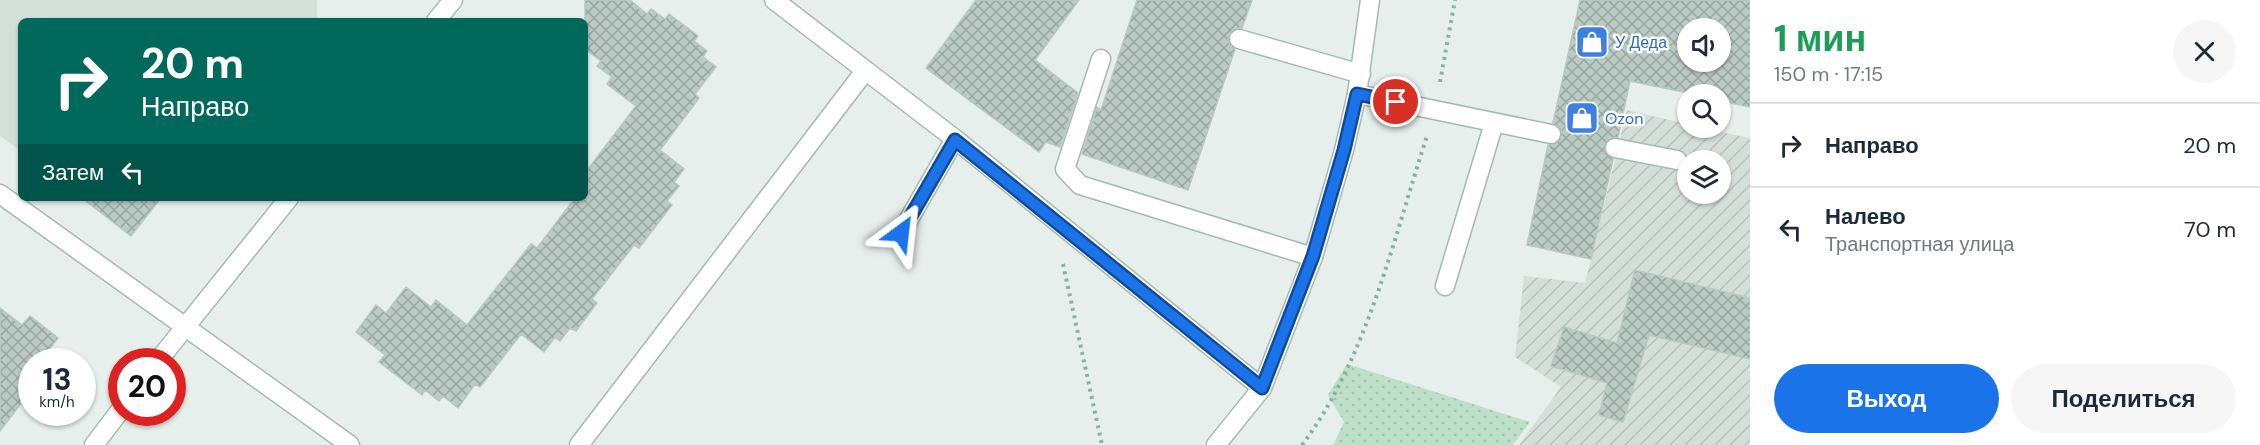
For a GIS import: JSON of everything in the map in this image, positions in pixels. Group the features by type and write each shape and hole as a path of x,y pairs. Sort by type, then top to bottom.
{"street":[{"path":"438,18 453,0"},
{"path":"774,0 955,140 1262,388"},
{"path":"1216,445 1262,388 1313,256 1344,150 1357,94 1370,0"},
{"path":"1239,39 1361,74"},
{"path":"1101,58 1065,169 1080,185 1313,256"},
{"path":"579,445 865,71"},
{"path":"1357,94 1551,134"},
{"path":"1445,286 1494,123"},
{"path":"901,233 955,140"},
{"path":"1615,148 1677,160"},
{"path":"0,195 350,445"},
{"path":"168,348 288,201"},
{"path":"93,445 108,426"}],"path":[{"path":"1302,445 1323,417 1366,321 1435,110 1455,0"},
{"path":"1054,220 1102,445"}],"shaded area":[{"path":"0,0 317,0 317,18 18,18 18,149 0,136"},
{"path":"1627,110 1677,122 1677,138 1731,138 1731,134 1750,138 1750,445 1519,445 1561,387 1515,357 1524,276 1585,283"}],"green space":[{"path":"1347,364 1530,422 1513,445 1333,445 1344,422 1328,395"}],"building":[{"path":"585,0 630,0 647,14 651,9 665,19 669,14 698,36 694,41 707,51 703,57 716,67 695,94 699,98 660,150 684,169 674,182 679,186 667,201 672,205 639,248 634,245 592,299 597,303 576,331 570,328 560,341 555,337 544,352 521,334 480,387 475,384 458,408 443,396 439,401 425,390 422,395 379,362 385,355 356,332 376,305 386,313 406,287 431,307 436,300 467,325 531,244 537,248 573,201 588,201 588,169 636,106 607,84 612,77 597,66 601,61 588,51 588,18 585,18"},
{"path":"976,0 1079,0 1035,60 1078,93 1060,147 1046,142 1039,152 926,68"},
{"path":"1137,0 1252,0 1242,28 1236,28 1228,35 1228,42 1235,49 1188,190 1082,154 1097,107 1101,110"},
{"path":"1580,0 1750,0 1750,107 1731,103 1731,84 1677,84 1677,91 1630,81 1618,137 1611,138 1604,145 1605,152 1613,159 1591,259 1527,245 1548,145 1555,144 1562,137 1561,130 1553,123"},
{"path":"86,201 159,201 131,236"},
{"path":"1635,270 1750,298 1750,359 1649,335 1623,422 1599,415 1607,383 1551,366 1564,327 1617,343"},
{"path":"0,308 22,325 30,316 58,338 50,348 18,348 18,407 0,431"}],"place":[{"name":"У Деда","path":"1592,42"},
{"name":"Ozon","path":"1582,118"}],"route":[{"path":"901,233 955,140 1262,388 1313,256 1344,150 1357,94 1396,102"}]}
